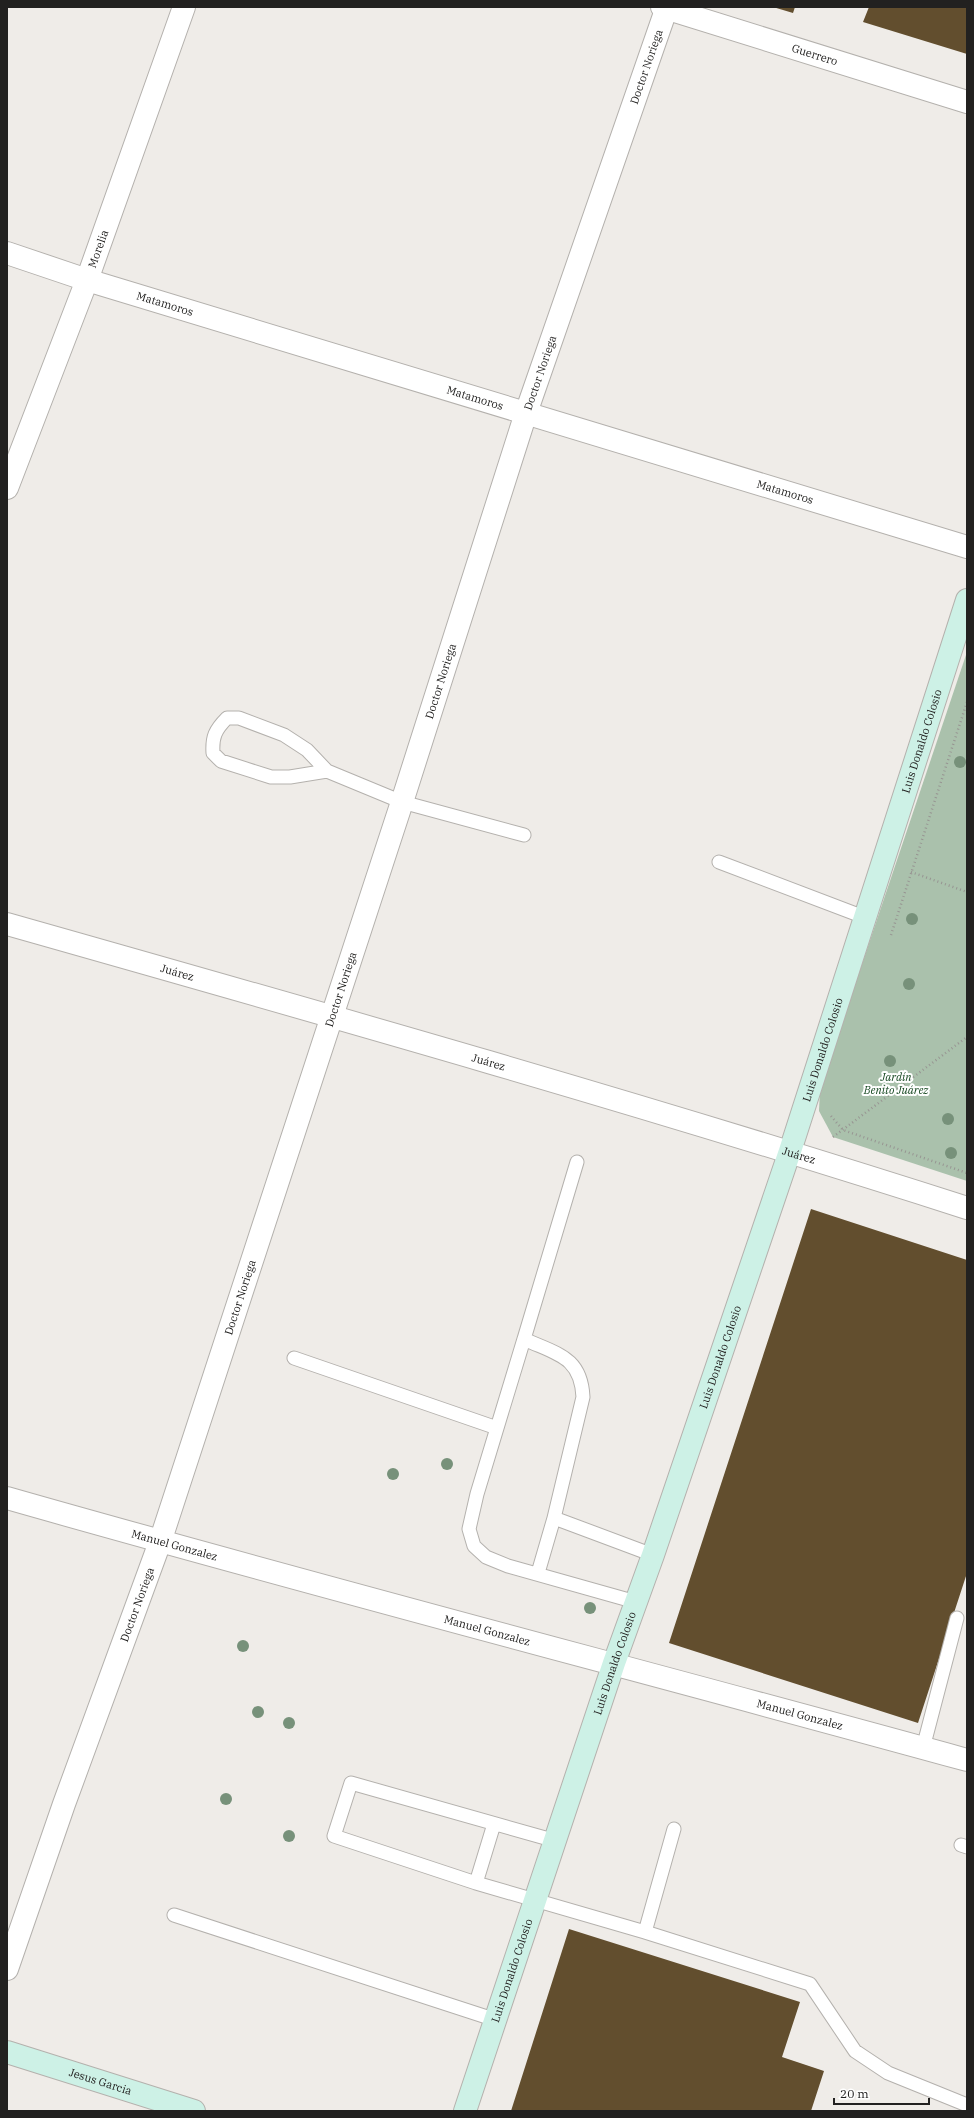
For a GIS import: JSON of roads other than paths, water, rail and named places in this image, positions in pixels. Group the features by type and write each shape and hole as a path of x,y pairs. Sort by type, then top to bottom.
{"main road":[{"name":"Luis Donaldo Colosio","path":"465,2111 614,1663 653,1555 790,1151 967,600"},
{"name":"Jesus Garcia","path":"7,2052 194,2111"}],"street":[{"name":"Morelia","path":"7,488 87,280 184,7"},
{"name":"Guerrero","path":"665,7 967,102"},
{"name":"Doctor Noriega","path":"7,1969 64,1804 160,1542 402,802 526,413 665,7"},
{"name":"Matamoros","path":"7,253 87,280 967,548"},
{"name":"Juárez","path":"7,924 331,1016 790,1151 967,1208"},
{"name":"Manuel Gonzalez","path":"7,1498 160,1542 614,1663 967,1760"}],"lane":[{"path":"327,770 290,777 271,777 221,761 213,754 212,738 217,728 227,718 239,718 284,735 307,750 327,770 402,802 524,835"},
{"path":"719,862 864,917"},
{"path":"577,1162 477,1494 469,1530 474,1546 486,1557 508,1566 538,1573 636,1602"},
{"path":"524,1339 565,1358 574,1366 582,1380 583,1397 554,1518 538,1573"},
{"path":"294,1358 497,1428"},
{"path":"554,1518 653,1555"},
{"path":"922,1748 958,1618"},
{"path":"556,1841 351,1783 334,1836 476,1883 645,1932 810,1984 854,2051 888,2073 967,2105"},
{"path":"476,1883 494,1824"},
{"path":"645,1932 674,1829"},
{"path":"174,1915 496,2020"}],"park label":[{"name":"Jardín Benito Juárez","path":"896,1083"}]}
